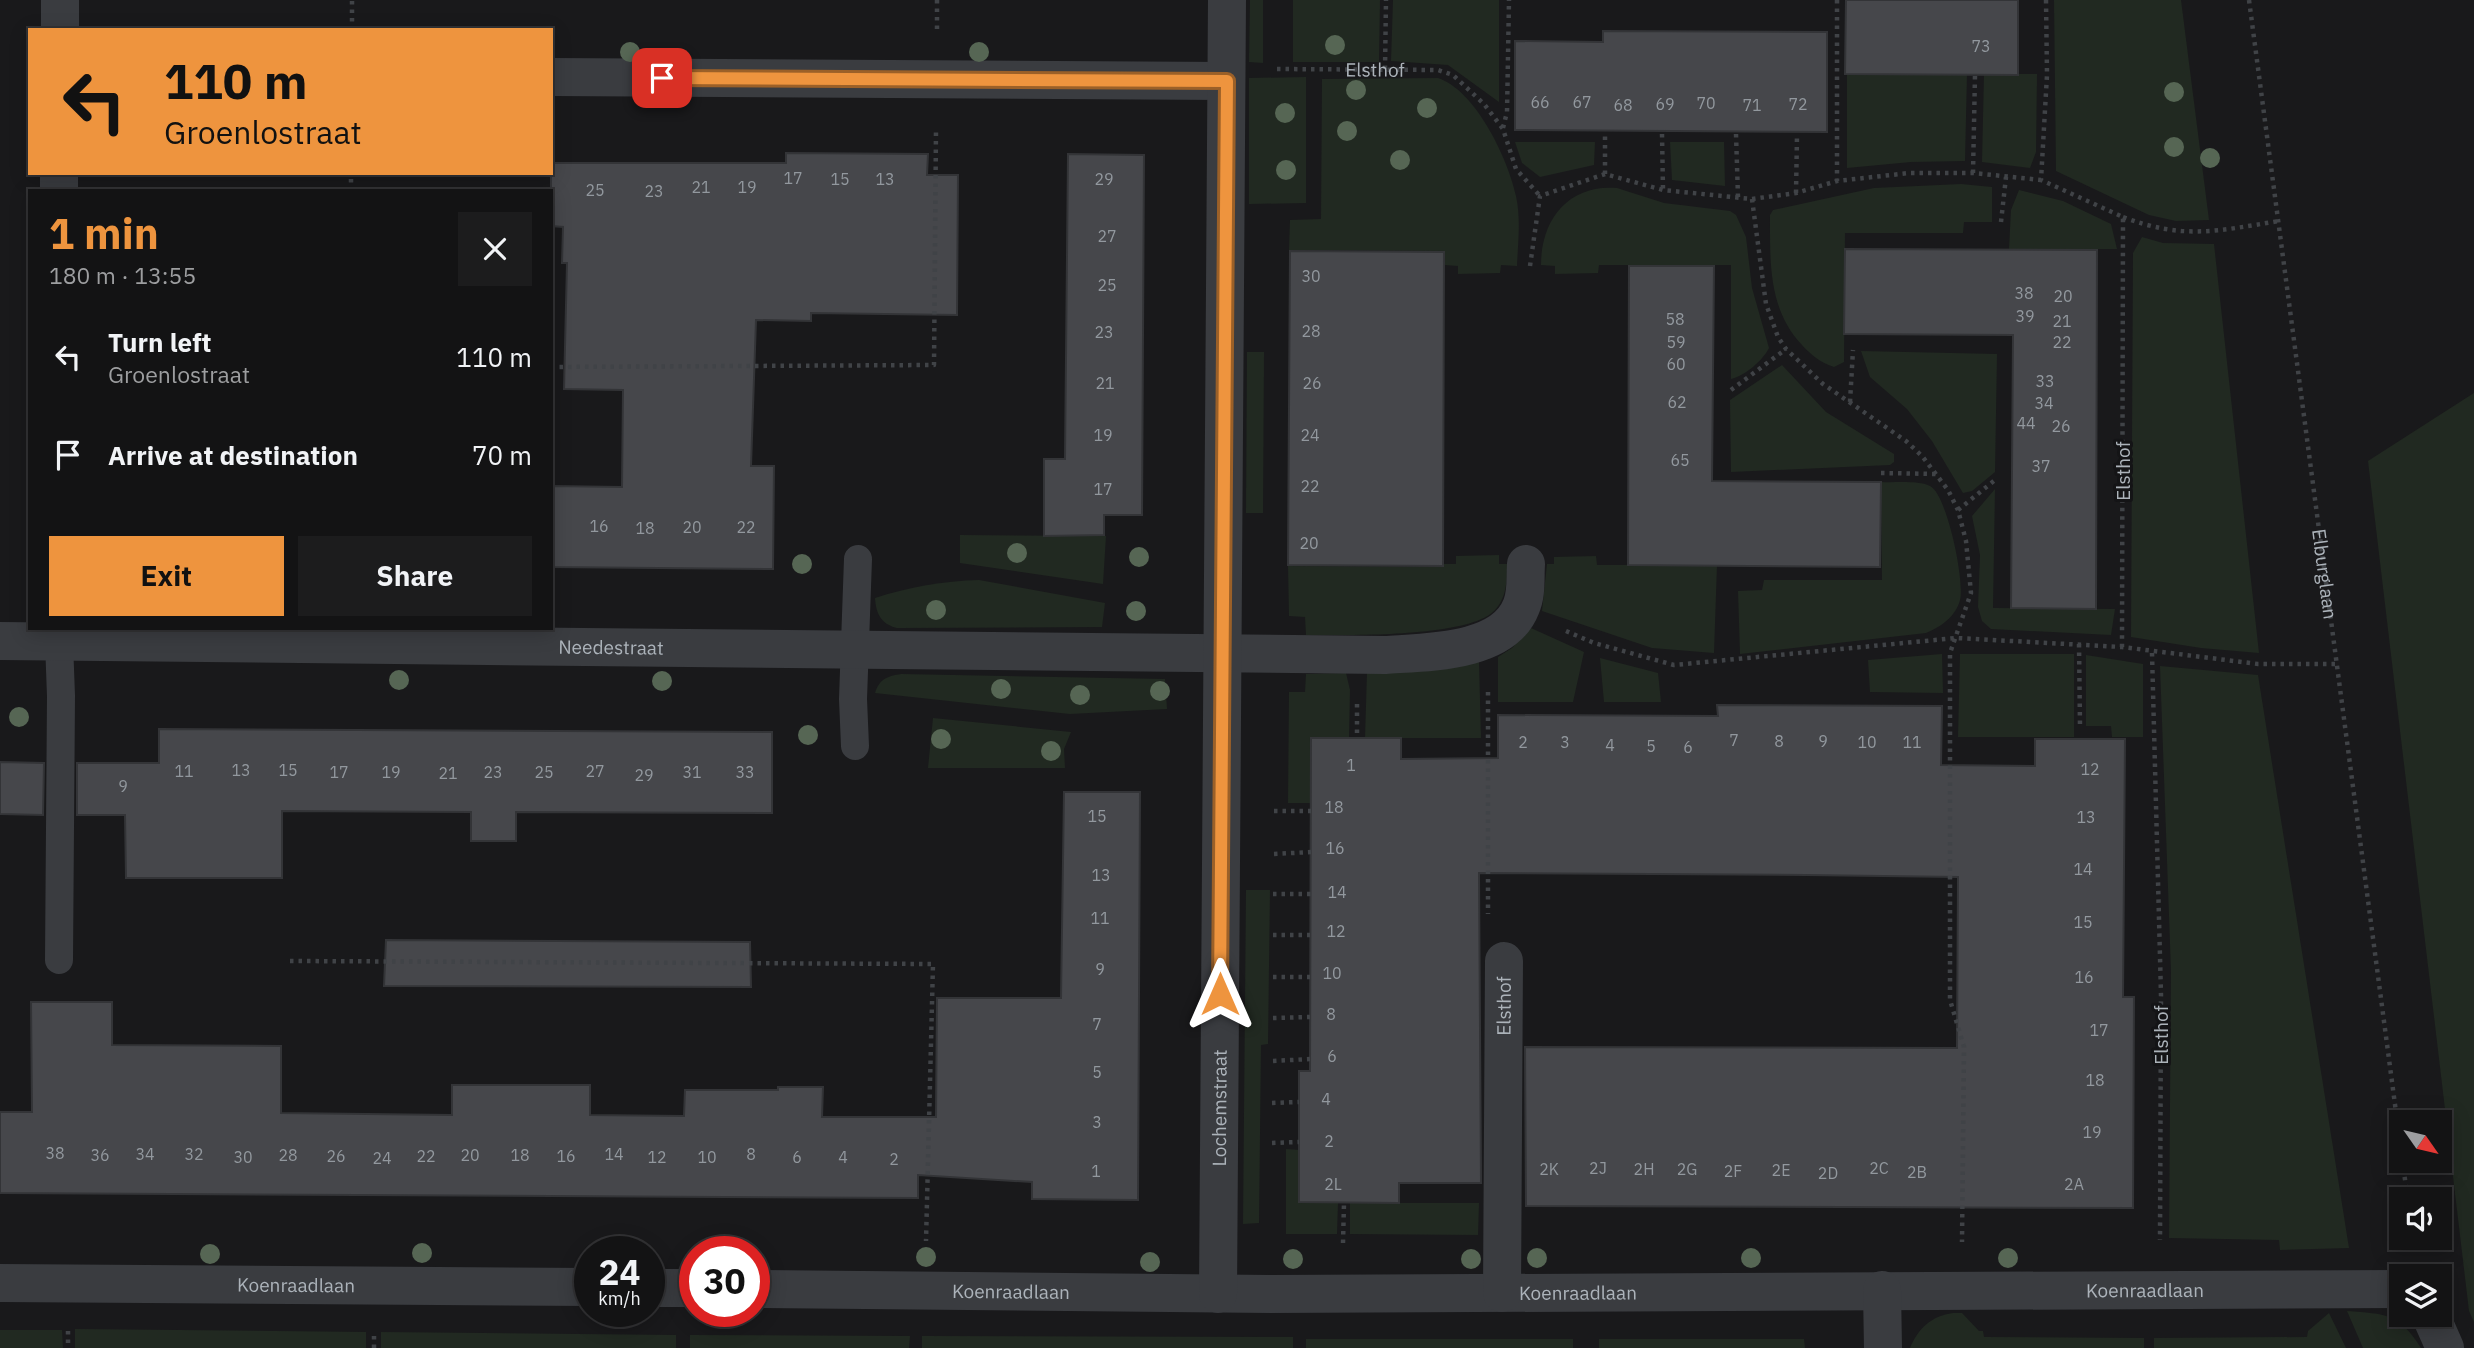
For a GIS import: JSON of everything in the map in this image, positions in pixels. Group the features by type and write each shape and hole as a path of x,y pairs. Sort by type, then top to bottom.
{"street":[{"path":"60,0 60,28"},
{"name":"Lochemstraat","path":"1218,1294 1227,0"},
{"path":"553,77 1227,81"},
{"path":"1223,654 1385,655 1445,648 1488,639 1503,631 1520,610 1526,564"},
{"name":"Needestraat","path":"0,641 59,635 1223,654"},
{"name":"Elsthof","path":"1502,1293 1504,961"},
{"name":"Koenraadlaan","path":"770,1289 1218,1294 1962,1291 2389,1278"},
{"name":"Koenraadlaan","path":"0,1283 574,1287"},
{"path":"1882,1290 1883,1348"},
{"path":"2436,1327 2445,1348"}],"lane":[{"path":"855,746 858,559"},
{"path":"59,635 59,960"}],"path":[{"path":"352,0 352,28"},
{"path":"1385,69 1386,0"},
{"name":"Elsthof","path":"1503,129 1507,112 1509,0"},
{"path":"1837,0 1837,181"},
{"path":"2041,180 2047,75 2046,0"},
{"name":"Elburglaan","path":"2249,0 2396,1110"},
{"name":"Elsthof","path":"1227,81 1249,70 1438,70 1453,75 1472,91 1503,129 1516,169 1540,196"},
{"path":"1973,173 1975,75"},
{"path":"553,367 934,365 936,118"},
{"path":"1662,134 1663,190"},
{"path":"1736,134 1738,197"},
{"path":"1605,135 1605,174"},
{"path":"1796,193 1797,135"},
{"path":"1530,266 1540,196 1605,174 1663,190 1752,199 1796,193 1837,181 1909,173 1973,173 2041,180 2156,230 2211,233 2279,221"},
{"path":"2000,222 2006,177"},
{"path":"1752,199 1766,304 1786,349 1850,403 1906,441 1937,474 1958,510 1966,541 1971,593 1950,653 1950,1000 1964,1047 1962,1291"},
{"name":"Elsthof","path":"2122,647 2123,217"},
{"path":"1731,390 1786,349"},
{"path":"1850,403 1853,350"},
{"path":"1881,473 1937,474"},
{"path":"1958,510 1995,480"},
{"path":"1520,610 1594,643 1674,665 1956,638 2122,647 2152,653 2258,664 2336,664"},
{"name":"Elsthof","path":"1488,639 1488,933 1504,961"},
{"path":"2079,644 2080,726"},
{"name":"Elsthof","path":"2152,653 2161,995 2160,1246"},
{"path":"1274,811 1311,811"},
{"path":"1274,854 1311,852"},
{"path":"1273,894 1311,894"},
{"path":"1273,935 1310,935"},
{"path":"290,961 933,964 924,1254"},
{"path":"1273,977 1310,977"},
{"path":"1273,1018 1310,1017"},
{"path":"1273,1061 1310,1059"},
{"path":"1272,1103 1299,1102"},
{"path":"1272,1143 1299,1142"},
{"path":"1343,1243 1344,1203"}],"shaded area":[{"path":"1250,0 1263,0 1263,63 1249,62"},
{"path":"1293,0 1380,0 1379,62 1293,62"},
{"path":"1393,0 1499,0 1499,102 1448,65 1391,61"},
{"path":"2054,0 2181,0 2209,220 2176,221 2149,215 2056,171"},
{"path":"1847,73 1967,74 1965,161 1911,162 1847,168"},
{"path":"1984,74 2037,74 2036,152 2030,168 1982,162"},
{"path":"1306,77 1306,203 1249,204 1249,78"},
{"path":"1438,78 1465,96 1477,111 1506,163 1518,205 1517,266 1501,265 1500,273 1458,274 1458,266 1445,265 1444,251 1289,250 1290,220 1321,219 1322,79"},
{"path":"1515,142 1595,142 1594,165 1540,177 1522,163"},
{"path":"1670,142 1724,142 1725,186 1672,180"},
{"path":"1961,184 1992,187 1992,222 1964,222 1963,233 1845,233 1844,362 1834,367 1809,352 1791,331 1777,300 1770,250 1770,215 1773,210 1874,188"},
{"path":"1600,188 1617,188 1664,203 1730,211 1736,215 1746,237 1752,288 1769,348 1748,371 1731,379 1731,265 1599,265 1598,273 1555,274 1555,266 1541,265 1546,233 1561,208 1572,198 1585,192"},
{"path":"2019,190 2063,201 2111,224 2117,249 2009,249 2011,210"},
{"path":"2142,237 2163,243 2214,244 2259,653 2201,648 2131,637 2133,253"},
{"path":"1861,351 1997,354 1995,472 1972,491 1963,493 1932,441 1907,409 1870,377"},
{"path":"1247,352 1264,352 1263,513 1246,513"},
{"path":"1782,365 1826,412 1894,454 1894,462 1890,465 1731,472 1730,400"},
{"path":"2474,393 2474,1322 2469,1311 2452,1168 2452,1110 2445,1110 2368,461"},
{"path":"1881,482 1930,486 1943,505 1960,576 1960,600 1951,616 1926,633 1740,654 1738,591 1762,590 1764,580 1882,580"},
{"path":"1995,489 1993,608 2115,609 2111,635 1991,629 1982,621 1978,607 1980,555 1972,516"},
{"path":"960,535 1106,536 1103,584 960,563"},
{"path":"1499,555 1499,564 1507,564 1502,600 1495,610 1481,619 1460,626 1406,633 1306,635 1305,617 1289,616 1288,566 1443,567 1443,564 1456,564 1456,556"},
{"path":"1596,556 1597,565 1717,565 1714,653 1652,648 1542,611 1547,564 1554,564 1554,557"},
{"path":"979,580 1105,603 1102,627 897,628 883,621 877,609 875,598 888,594 939,583"},
{"path":"1531,628 1584,652 1573,702 1498,702 1498,657 1512,648"},
{"path":"1942,654 1943,693 1870,692 1868,660"},
{"path":"1960,654 2074,654 2074,737 1958,737"},
{"path":"2086,655 2143,664 2143,737 2112,737 2111,726 2086,726"},
{"path":"1600,658 1658,673 1661,702 1604,702"},
{"path":"1479,662 1481,738 1365,738 1367,672 1384,673"},
{"path":"2160,666 2258,675 2349,1248 2280,1250 2279,1240 2169,1238 2171,971"},
{"path":"1346,673 1350,690 1349,738 1312,738 1311,803 1288,803 1289,692 1305,692 1306,674"},
{"path":"901,674 1165,679 1167,709 1070,714 875,693 885,679"},
{"path":"933,718 1071,732 1064,749 1065,768 928,768"},
{"path":"1246,890 1270,890 1268,1044 1261,1045 1259,1223 1243,1224"},
{"path":"1286,1149 1300,1150 1299,1203 1338,1203 1337,1234 1286,1234"},
{"path":"1350,1203 1479,1203 1478,1235 1350,1234"},
{"path":"2347,1311 2389,1318 2389,1327 2405,1327 2421,1348 2363,1348"},
{"path":"1953,1313 1962,1313 1979,1331 1983,1331 1984,1337 2144,1338 2144,1348 1910,1348 1926,1324"},
{"path":"2329,1313 2346,1348 2154,1348 2154,1338 2307,1337 2308,1331"},
{"path":"75,1329 366,1332 366,1348 75,1348"},
{"path":"0,1330 62,1330 63,1348 0,1348"},
{"path":"381,1332 676,1335 676,1348 381,1348"},
{"path":"690,1335 910,1336 909,1348 690,1348"},
{"path":"922,1336 1293,1337 1293,1348 922,1348"},
{"path":"1306,1339 1573,1339 1573,1348 1306,1348"},
{"path":"1599,1339 1804,1339 1805,1348 1599,1348"}],"building":[{"path":"1846,0 2018,0 2018,75 1845,74"},
{"path":"1603,31 1827,32 1827,132 1515,130 1515,41 1603,42"},
{"path":"786,153 928,154 927,175 958,175 957,315 811,313 811,321 756,320 751,466 774,466 773,569 553,567 553,486 622,487 623,390 564,389 567,263 562,263 563,227 553,226 553,163 786,163"},
{"path":"1068,154 1144,155 1142,515 1104,515 1104,535 1044,536 1044,459 1065,459"},
{"path":"1845,249 2097,250 2096,609 2011,608 2013,335 1844,334"},
{"path":"1290,251 1444,252 1443,566 1288,565"},
{"path":"1629,266 1714,266 1712,481 1881,482 1880,567 1628,565"},
{"path":"1717,705 1942,706 1941,765 2035,766 2035,739 2125,739 2123,997 2134,997 2133,1208 1526,1206 1525,1047 1957,1048 1958,877 1806,875 1479,873 1481,1183 1399,1183 1399,1203 1299,1202 1299,1071 1310,1071 1311,738 1401,738 1401,759 1498,758 1498,715 1718,716"},
{"path":"159,729 772,732 772,813 516,812 516,841 471,841 471,812 282,811 282,878 126,878 125,815 77,815 77,763 159,763"},
{"path":"0,762 44,763 43,815 0,814"},
{"path":"1064,792 1140,792 1138,1200 1032,1199 1032,1182 918,1175 918,1198 0,1193 0,1112 32,1112 31,1002 112,1002 112,1045 281,1046 281,1113 452,1115 452,1085 590,1085 590,1115 684,1116 685,1090 823,1087 822,1117 936,1117 937,998 1061,998"},
{"path":"386,940 750,942 751,987 384,986"}],"route":[{"path":"662,78 1227,81 1220,994"}]}
